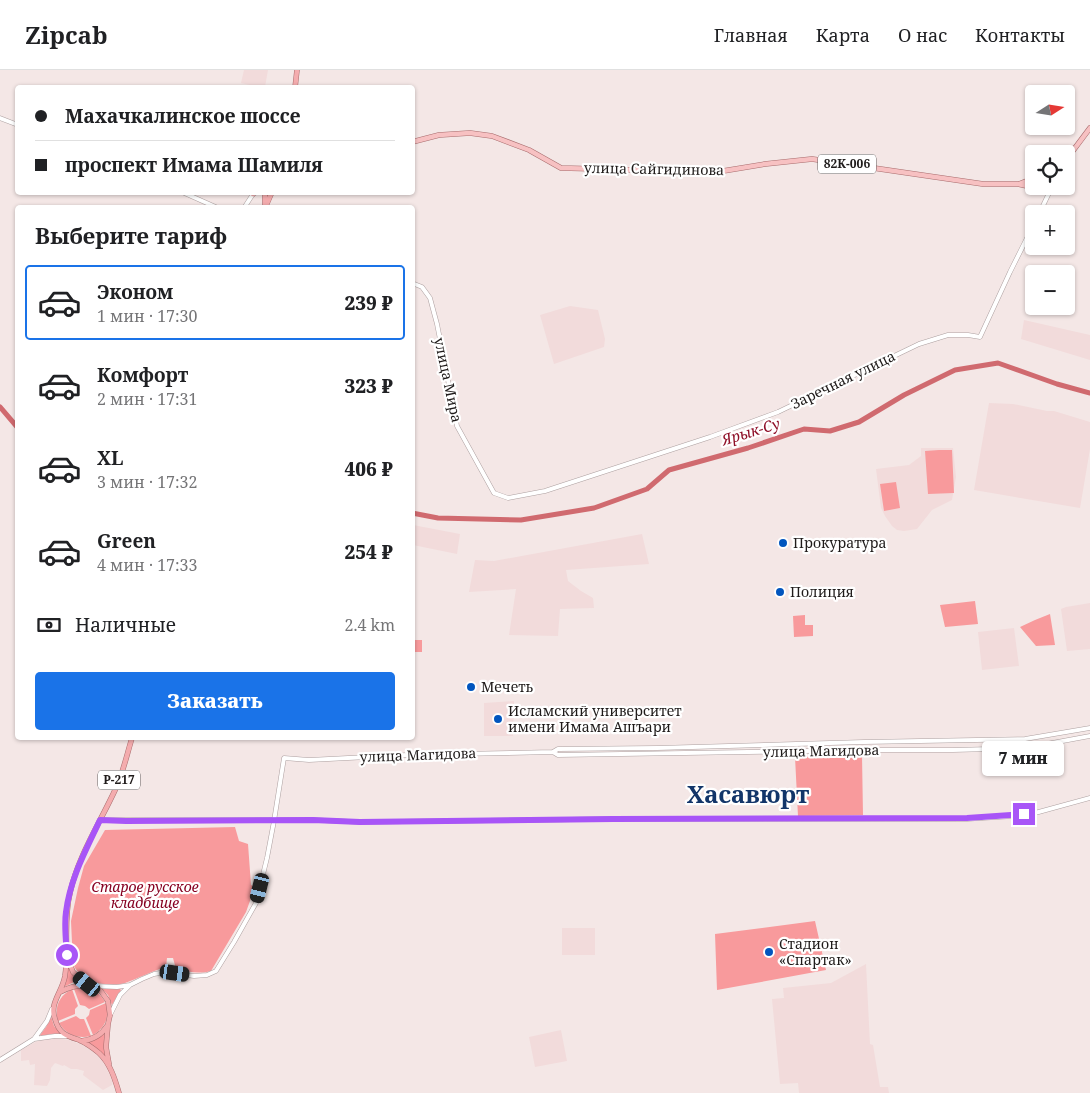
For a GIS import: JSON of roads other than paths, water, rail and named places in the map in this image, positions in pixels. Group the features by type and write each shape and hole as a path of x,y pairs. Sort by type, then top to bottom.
{"highway":[{"path":"295,85 297,70"},
{"name":"Р-217","path":"52,1010 65,977 67,955 66,913 77,868 117,786 131,740"},
{"name":"Р-217","path":"67,955 74,972 87,984"},
{"path":"60,992 72,986 87,984 94,986 105,995 110,1008 106,1047 119,1093"},
{"path":"52,1010 58,1027 67,1036 81,1041 101,1055 111,1070"},
{"path":"81,1041 99,1035 108,1024"}],"main road":[{"path":"0,118 15,124"},
{"path":"1075,148 1090,128"},
{"name":"улица Сайгидинова","path":"415,141 438,135 470,133 492,136 529,150 561,168 717,172 812,159 974,182 1025,185"},
{"name":"82К-006","path":"1018,184 1025,181"},
{"path":"189,195 211,205"},
{"name":"Заречная улица","path":"508,498 545,491 710,437 778,412 919,344 948,335 980,337 1025,242"},
{"name":"улица Мира","path":"415,284 422,288 430,298 457,426 494,493 508,498"},
{"name":"улица Магидова","path":"274,821 284,758 309,760 417,754 553,752 567,749 1024,739 1090,728"},
{"name":"улица Магидова","path":"553,752 558,755 962,750 1034,747 1090,736"},
{"path":"100,820 360,822 967,818 1035,813 1090,798"},
{"path":"110,1015 120,995 130,985 142,978 166,972 194,976 207,975 216,971 256,903 274,821"},
{"path":"94,986 117,987 130,985"},
{"name":"Р-217","path":"34,1039 47,1021 52,1010"},
{"path":"0,1060 34,1039 67,1036"}],"waterway":[{"name":"Ярык-Су","path":"415,514 438,518 521,520 594,508 647,489 669,470 748,448 804,429 830,431 859,422 904,395 955,370 998,363 1057,384 1090,393"},
{"name":"Ярык-Су","path":"0,407 15,424"}],"place":[{"name":"Прокуратура","path":"783,543"},
{"name":"Полиция","path":"780,592"},
{"name":"Мечеть","path":"471,687"},
{"name":"Исламский университет имени Имама Ашъари","path":"498,719"},
{"name":"Стадион «Спартак»","path":"769,952"}],"district":[{"name":"Хасавюрт","path":"748,795"}],"park label":[{"name":"Старое русское кладбище","path":"145,896"}]}
